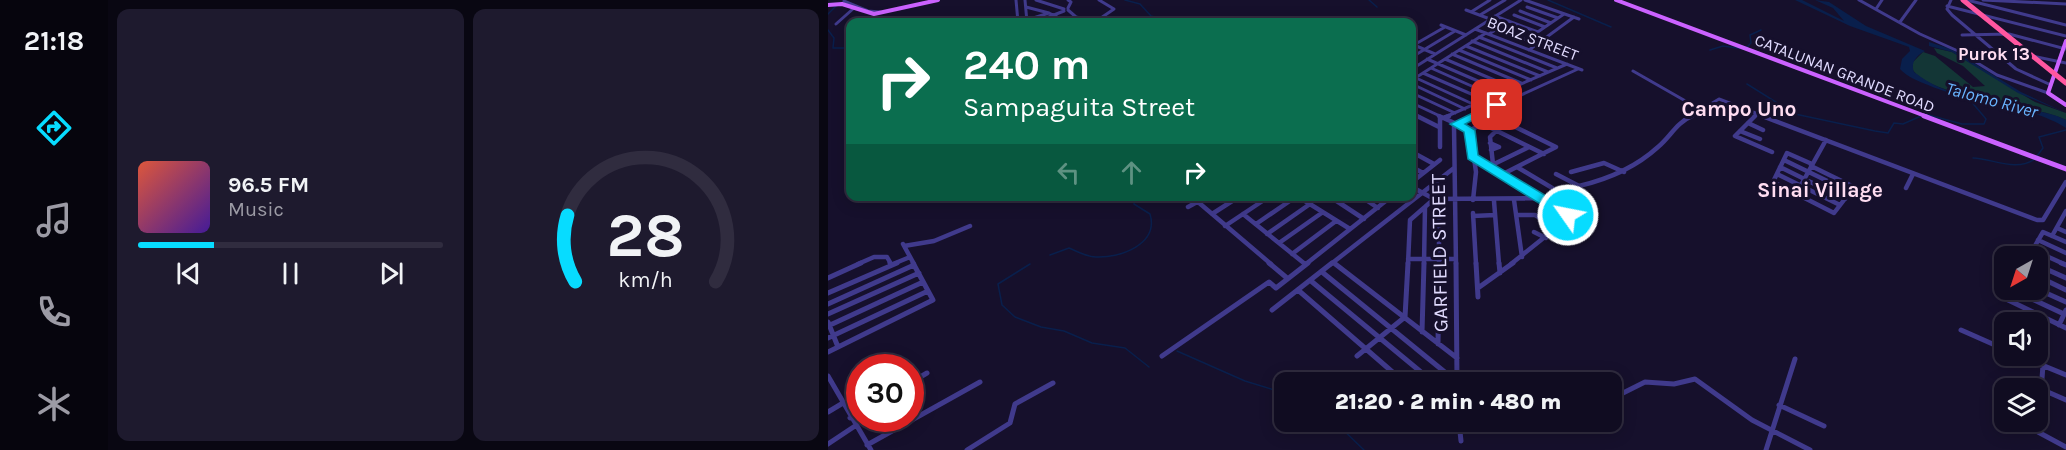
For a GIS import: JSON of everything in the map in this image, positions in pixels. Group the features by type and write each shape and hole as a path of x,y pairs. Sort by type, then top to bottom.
{"highway":[{"path":"1965,0 2066,83"}],"main road":[{"path":"828,5 844,3 880,14 938,0"},
{"name":"CATALUNAN GRANDE ROAD","path":"1616,0 2063,168"},
{"path":"2066,41 2048,93 2066,105"}],"street":[{"path":"1018,18 1016,1 1023,0 1027,18"},
{"path":"1036,0 1066,9 1080,18"},
{"path":"1049,18 1066,9 1071,2 1068,0"},
{"path":"1099,0 1102,4 1114,9 1103,18"},
{"path":"1490,0 1468,11 1490,19"},
{"path":"1480,15 1505,0"},
{"path":"1416,66 1522,0 1577,18 1529,50"},
{"path":"1859,0 1958,51 1997,75 2048,93"},
{"path":"1876,9 1882,0"},
{"path":"1900,22 1916,0"},
{"path":"1947,6 1951,0"},
{"path":"1965,0 2066,25"},
{"path":"1983,0 2066,4"},
{"path":"1416,79 1472,41 1497,29 1533,3"},
{"path":"1484,4 1503,11"},
{"path":"836,24 854,6 880,12"},
{"path":"1947,6 2066,36"},
{"path":"1947,6 1949,12 2016,69 2051,85"},
{"path":"1026,7 1058,18"},
{"path":"1527,7 1558,18"},
{"path":"1520,11 1551,23"},
{"path":"1035,18 1049,13"},
{"path":"2007,34 2019,13"},
{"path":"1526,40 1564,14"},
{"path":"1514,15 1545,27"},
{"path":"1496,16 1538,32"},
{"path":"1506,32 1518,24"},
{"path":"1416,43 1443,26 1466,35"},
{"name":"BOAZ STREET","path":"1476,28 1580,70 1516,98"},
{"path":"1517,36 1529,28"},
{"path":"1497,29 1537,44"},
{"path":"1416,54 1455,31"},
{"path":"1962,35 2007,34 2065,49"},
{"path":"1479,37 1557,68"},
{"path":"1472,41 1548,72"},
{"path":"1416,46 1435,54"},
{"path":"1466,46 1540,76"},
{"path":"1459,50 1531,80"},
{"path":"1452,54 1522,84"},
{"path":"2032,56 2066,63"},
{"path":"1427,59 1516,98"},
{"path":"1445,59 1513,88"},
{"path":"1441,118 1567,64"},
{"path":"1431,68 1494,96"},
{"path":"1633,70 1703,111"},
{"path":"1423,73 1485,100"},
{"path":"2055,74 2066,77"},
{"path":"1416,82 1475,105"},
{"path":"1416,83 1465,109"},
{"path":"1416,95 1455,113"},
{"path":"1455,124 1516,98"},
{"path":"1556,174 1580,186 1623,172 1659,147 1680,121 1703,111 1720,99 2040,221 2066,182"},
{"path":"1416,105 1470,130 1496,118 1556,147 1503,174"},
{"path":"1757,113 1735,136 1772,152"},
{"path":"1416,115 1439,127"},
{"path":"1440,147 1441,118"},
{"path":"1748,123 1763,130"},
{"name":"GARFIELD STREET","path":"1455,124 1458,372"},
{"path":"1483,124 1544,154"},
{"path":"1470,130 1472,157 1476,172 1473,200"},
{"path":"1491,165 1490,135 1496,131"},
{"path":"1740,131 1760,139"},
{"path":"1796,194 1826,140"},
{"path":"1490,143 1501,147 1491,150"},
{"path":"1491,165 1529,147"},
{"path":"1787,153 1812,165 1854,187 1834,213 1773,182 1787,153"},
{"path":"1416,154 1434,164"},
{"path":"1472,157 1491,165 1571,216 1584,206 1517,167"},
{"path":"1416,179 1440,160"},
{"path":"1784,160 1850,192"},
{"path":"2063,168 2066,161"},
{"path":"1571,172 1604,163 1623,172"},
{"path":"1780,167 1845,199"},
{"path":"1416,199 1454,168"},
{"path":"1416,169 1423,173"},
{"path":"1777,174 1840,205"},
{"path":"1906,188 1913,174"},
{"path":"1416,189 1437,200 1494,201 1541,198"},
{"path":"1357,356 1404,318 1410,220 1437,200"},
{"path":"1437,200 1438,344"},
{"path":"1514,200 1522,257"},
{"path":"1212,214 1232,201"},
{"path":"1225,226 1262,201"},
{"path":"1256,224 1290,201"},
{"path":"1305,201 1350,229"},
{"path":"1337,201 1364,219"},
{"path":"1368,201 1378,208"},
{"path":"1162,356 1269,282 1276,288 1386,201"},
{"path":"1272,310 1413,201"},
{"path":"1494,201 1500,273"},
{"path":"1188,207 1197,202 1287,278"},
{"path":"1267,234 1310,204"},
{"path":"1422,332 1425,207"},
{"path":"2052,236 2064,220 2066,211"},
{"path":"1279,243 1323,212"},
{"path":"1243,214 1305,264"},
{"path":"1478,297 1473,215 1496,215"},
{"path":"1478,288 1546,238 1556,226 1535,215 1516,215"},
{"path":"1292,254 1336,221"},
{"path":"828,352 933,300 903,245 934,241 970,226"},
{"path":"2057,228 2066,232"},
{"path":"1534,232 1546,238"},
{"path":"2034,246 2043,232 2066,242"},
{"path":"2038,240 2066,253"},
{"path":"828,278 877,256 887,257 891,265"},
{"path":"828,293 910,257"},
{"path":"2048,257 2066,265"},
{"path":"1408,260 1455,259"},
{"path":"1334,263 1457,358"},
{"path":"828,304 914,265"},
{"path":"2048,270 2066,278"},
{"path":"1322,272 1446,372"},
{"path":"828,314 919,273"},
{"path":"1311,281 1421,372"},
{"path":"2048,281 2066,290"},
{"path":"837,347 831,338 829,325 923,282"},
{"path":"1298,290 1392,372"},
{"path":"831,338 928,291"},
{"path":"2048,294 2066,302"},
{"path":"2008,300 2066,328"},
{"path":"2036,300 2065,312 2059,325"},
{"path":"1961,330 1994,345"},
{"path":"1766,450 1770,431 1795,359"},
{"path":"2045,366 2066,375"},
{"path":"828,376 846,409"},
{"path":"1622,394 1645,382 1674,384 1695,379 1770,431 1810,450"},
{"path":"859,432 869,448 980,382"},
{"path":"967,450 1012,421 1015,404 1053,383"},
{"path":"2048,392 2066,400"},
{"path":"828,412 843,403"},
{"path":"1779,405 1824,426"},
{"path":"828,444 846,432"},
{"path":"1459,432 1461,441"},
{"path":"2039,432 2066,447"}],"green space":[{"path":"1934,48 1952,52 2035,102 2066,113 2066,120 2030,109 1960,94 1923,79 1912,69 1913,62 1923,52 1935,56 1973,87 1985,86 1963,66 1937,53"}],"water":[{"path":"1795,0 1802,0 1844,21 1833,8 1815,0 1829,2 1866,26 1925,51 1915,60 1913,69 1929,82 1964,96 2057,116 2066,120 2066,128 2036,114 1962,96 1944,91 1917,80 1900,69 1902,59 1910,51 1909,47 1850,26"},
{"path":"1929,42 1951,49 2021,92 2066,113 2018,93 1952,52 1929,46"}],"waterway":[{"path":"1125,0 1140,4 1151,16 1160,18"},
{"path":"1369,0 1377,7"},
{"path":"1548,0 1611,27"},
{"path":"828,14 836,6"},
{"path":"828,30 834,38 833,48 846,48"},
{"path":"1747,47 1751,43 1750,35 1761,30"},
{"path":"1710,50 1723,46 1744,49"},
{"path":"1747,84 1795,114 1875,131 1888,133 1894,123 1903,124 1921,116"},
{"name":"Talomo River","path":"1925,114 1962,124 1984,124 1986,119 1970,100"},
{"path":"2037,156 2043,148 2039,137 2066,130"},
{"path":"1973,158 2013,165 2028,163 2035,159"},
{"path":"1050,255 1069,248 1089,256 1106,257 1136,247 1149,234 1151,225 1150,214 1134,204 1134,201"},
{"path":"1030,264 998,284 1002,305 1015,317 1041,327 1064,331 1092,343 1125,348 1149,367"},
{"path":"1177,351 1245,381 1274,390"},
{"path":"1345,432 1364,450"}],"district":[{"name":"Purok 13","path":"1994,54"},
{"name":"Campo Uno","path":"1739,109"},
{"name":"Sinai Village","path":"1820,190"}],"route":[{"path":"1497,105 1455,124 1470,130 1472,157 1568,215"}]}
